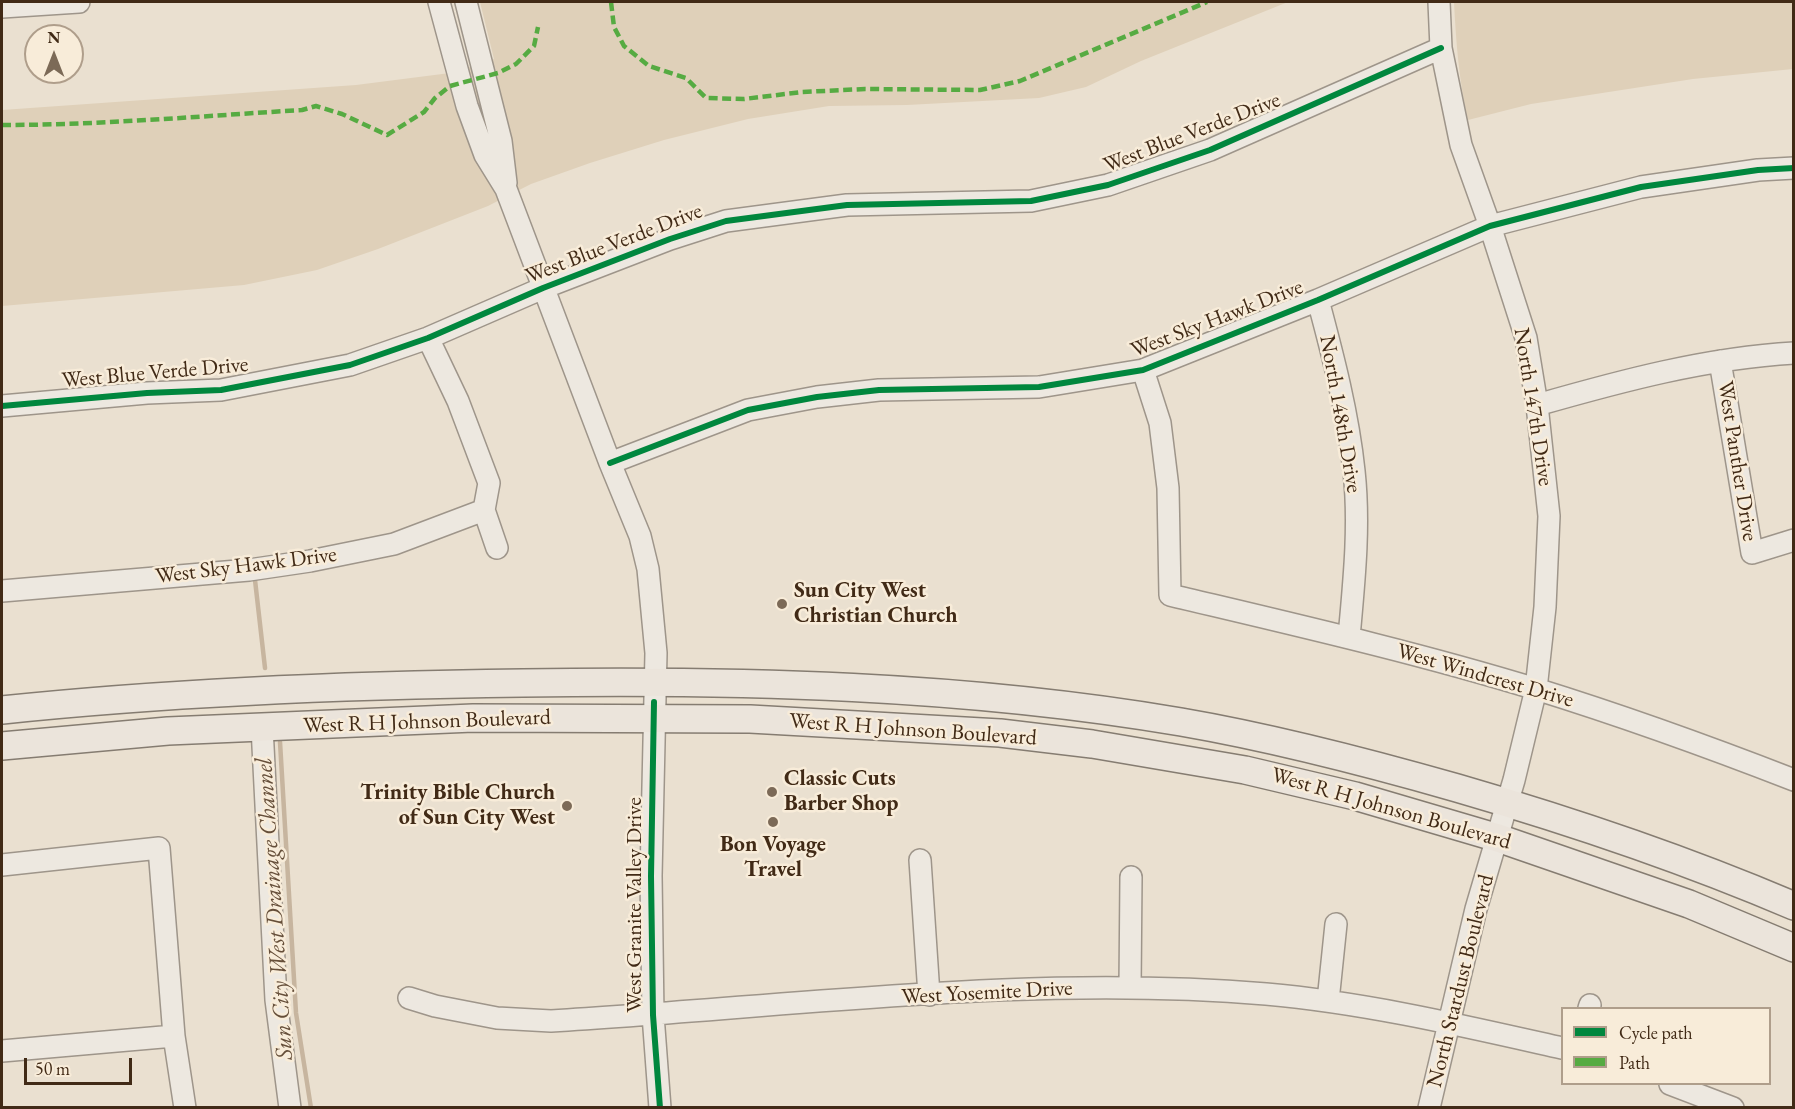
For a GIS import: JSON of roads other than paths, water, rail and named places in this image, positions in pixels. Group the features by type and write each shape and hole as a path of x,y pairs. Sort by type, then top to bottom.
{"main road":[{"name":"West R H Johnson Boulevard","path":"2,746 157,732 473,718 654,701 758,683 985,696 1116,712 1243,733 1361,761 1503,820 1689,904 1794,948"},
{"name":"West R H Johnson Boulevard","path":"2,710 200,693 473,684 654,701 843,723 1000,733 1092,744 1245,770 1503,820 1690,865 1794,906"},
{"path":"259,691 261,727"}],"street":[{"path":"2,7 79,2"},
{"path":"439,2 467,106 484,155 506,189"},
{"path":"466,2 501,141 506,189"},
{"name":"North 147th Drive","path":"1439,2 1441,48 1461,146 1490,226 1526,338 1537,405 1549,516 1545,607 1536,689 1503,820"},
{"name":"West Blue Verde Drive","path":"2,406 147,393 221,390 350,365 428,338 543,288 670,239 726,221 848,205 1031,201 1108,185 1210,150 1441,48"},
{"name":"West Sky Hawk Drive","path":"610,463 748,410 816,397 879,390 1039,387 1143,370 1318,300 1490,226 1641,187 1758,170 1794,168"},
{"name":"West Granite Valley Drive","path":"506,189 640,536 648,569 656,653 651,876 653,1015 660,1107"},
{"name":"North 148th Drive","path":"1318,300 1338,376 1354,472 1356,563 1349,637"},
{"path":"428,338 458,401 489,483 483,510 497,548"},
{"path":"1537,405 1626,380 1720,361 1794,353"},
{"name":"West Panther Drive","path":"1720,361 1752,553 1794,540"},
{"name":"West Windcrest Drive","path":"1143,370 1160,423 1168,488 1170,595 1349,637 1536,689 1794,780"},
{"name":"West Sky Hawk Drive","path":"2,591 249,570 310,561 394,544 483,510"},
{"path":"261,727 276,1000 290,1107"},
{"name":"North Stardust Boulevard","path":"1429,1107 1476,909 1503,820"},
{"path":"2,865 159,848 174,1036 185,1107"},
{"path":"920,860 929,995"},
{"path":"1130,988 1131,877"},
{"path":"1328,1001 1336,924"},
{"name":"West Yosemite Drive","path":"409,998 497,1018 552,1021 988,990 1130,988 1265,994 1379,1008 1561,1048"},
{"path":"2,1051 174,1036"},
{"path":"1675,1085 1733,1107"}],"waterway":[{"path":"255,580 265,668"},
{"name":"Sun City West Drainage Channel","path":"280,742 296,1013 311,1108"}],"place":[{"name":"Sun City West Christian Church","path":"782,604"},
{"name":"Classic Cuts Barber Shop","path":"772,792"},
{"name":"Trinity Bible Church of Sun City West","path":"567,806"},
{"name":"Bon Voyage Travel","path":"773,822"}]}
